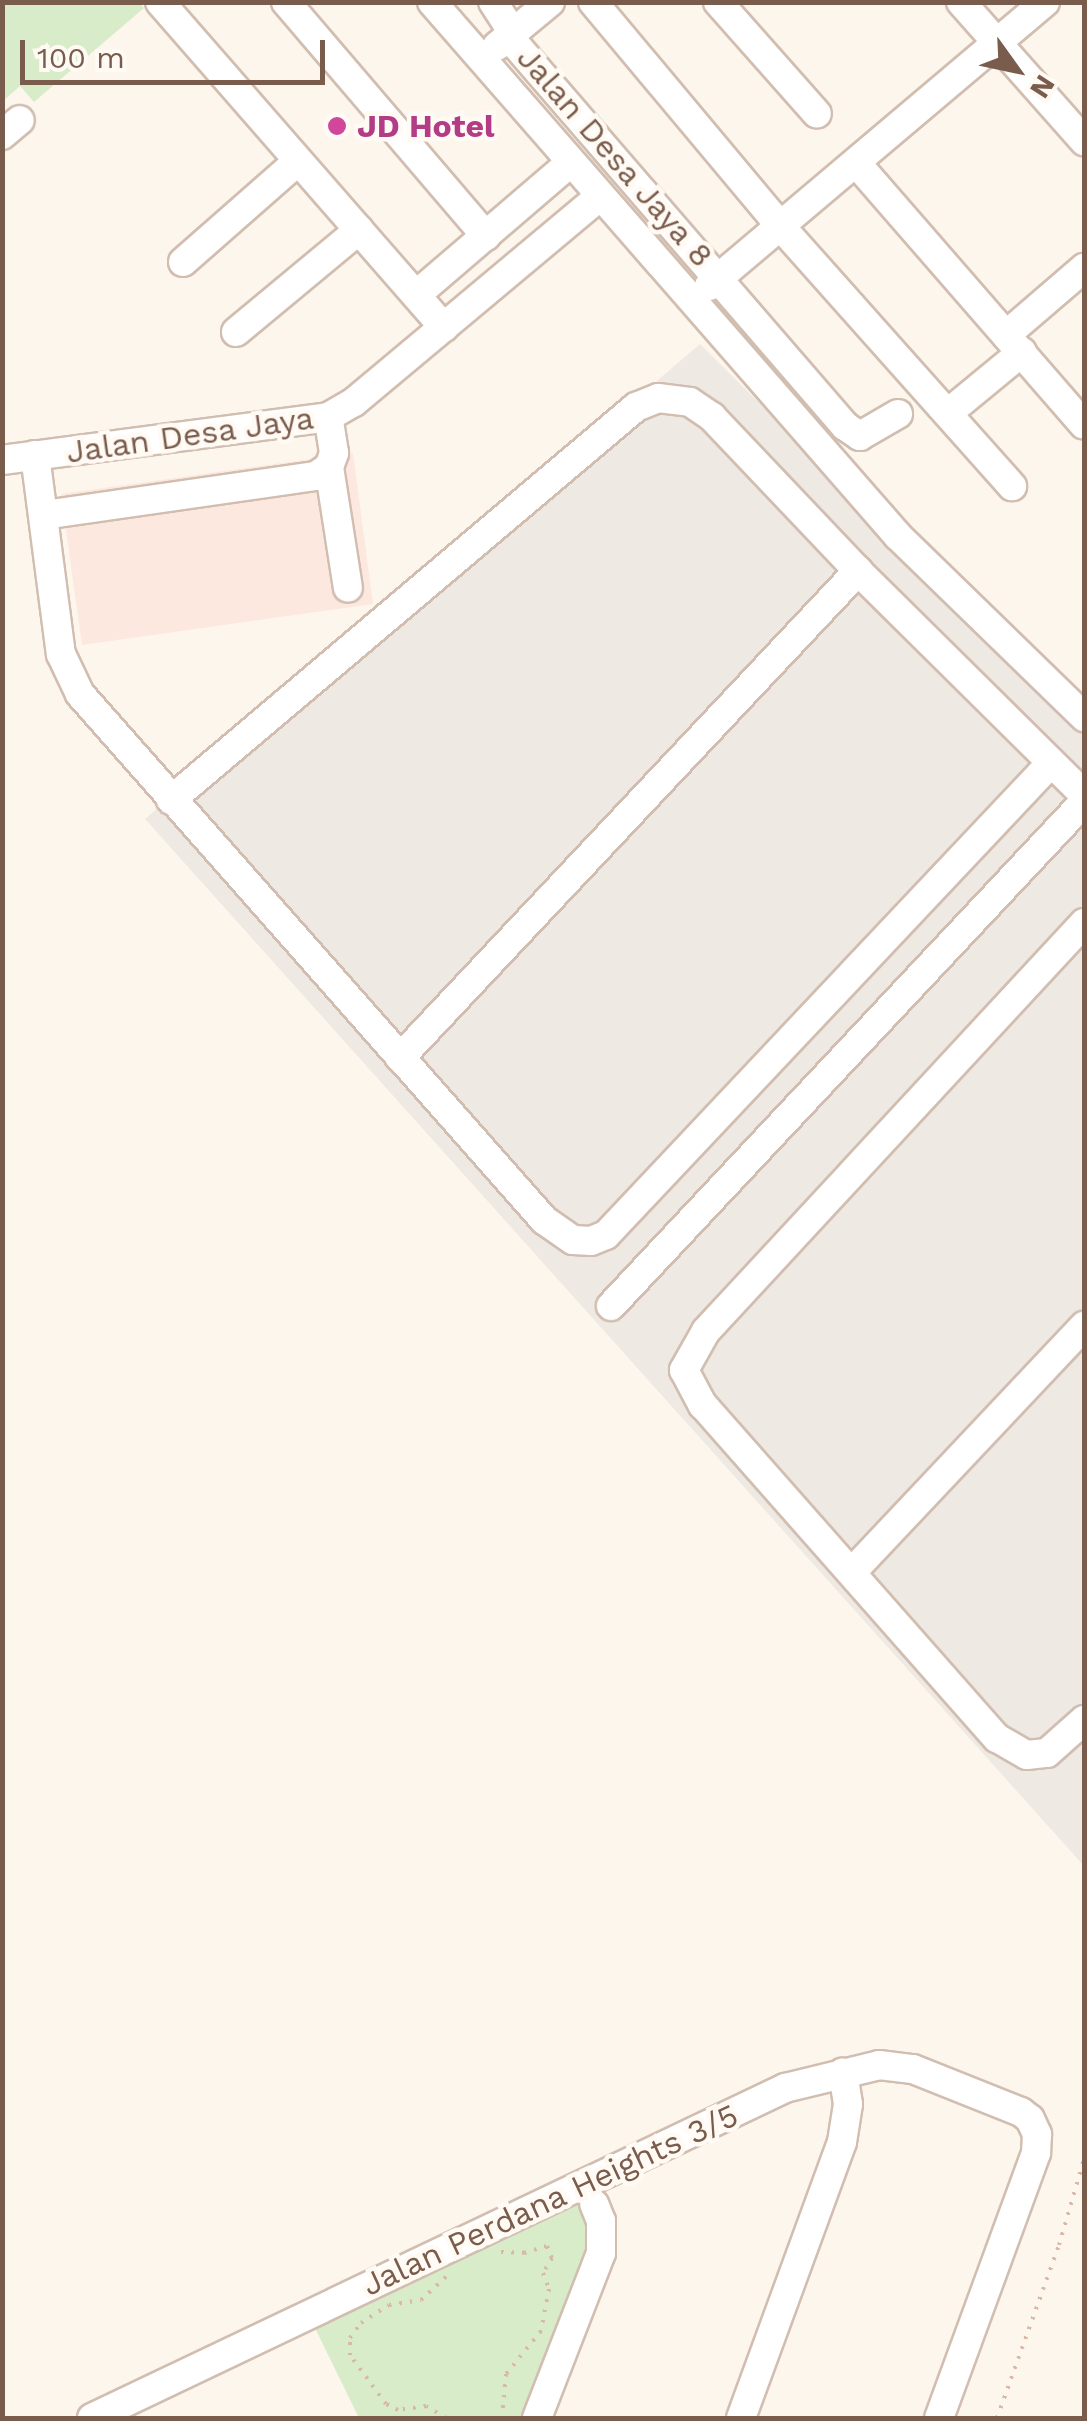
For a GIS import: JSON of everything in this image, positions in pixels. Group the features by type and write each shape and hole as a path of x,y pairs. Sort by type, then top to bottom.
{"street":[{"path":"160,2 444,328"},
{"path":"286,2 486,236"},
{"name":"Jalan Desa Jaya 8","path":"432,2 898,536 1084,717"},
{"name":"Jalan Desa Jaya 8","path":"492,2 511,35 853,434 868,433 898,414"},
{"path":"482,58 550,2"},
{"path":"593,2 782,228 1012,486"},
{"path":"718,2 817,114"},
{"path":"961,2 1084,142"},
{"name":"Jalan Desa Jaya 8","path":"692,299 858,165 1045,2"},
{"path":"184,262 298,161"},
{"path":"416,295 570,162"},
{"path":"858,165 1084,425"},
{"name":"Jalan Desa Jaya","path":"2,460 328,417 354,402 600,196"},
{"path":"236,332 359,230"},
{"path":"948,413 1084,268"},
{"path":"171,800 651,398 690,402 700,407 1084,799 611,1306"},
{"path":"328,417 334,453 329,468 348,588"},
{"path":"36,455 60,654 68,675 171,800 544,1220 573,1240 591,1241 606,1234 1050,763"},
{"path":"44,515 316,476 329,468"},
{"path":"400,1058 858,571"},
{"path":"1084,923 706,1331 684,1370 703,1405 996,1738 1027,1754 1047,1753 1084,1720"},
{"path":"852,1571 1084,1326"},
{"name":"Jalan Perdana Heights 3/5","path":"92,2418 785,2088 843,2072 897,2065 1021,2112 1035,2126 1036,2152 939,2418"},
{"path":"741,2418 842,2142 848,2104 843,2072"},
{"path":"538,2418 601,2253 601,2221 594,2204"}],"path":[{"path":"996,2418 1059,2246 1084,2160"},
{"path":"498,2251 524,2254 547,2246 552,2258 543,2273 549,2288 541,2331 506,2374 502,2418"},
{"path":"446,2418 426,2406 398,2410 386,2404 350,2355 350,2338 377,2312 390,2305 421,2300 456,2270"}],"shaded area":[{"path":"700,344 1084,725 1084,1866 145,819"},
{"path":"353,453 373,604 82,645 61,494"}],"green space":[{"path":"3,3 139,3 144,8 34,102 20,86 3,101"},
{"path":"580,2196 590,2217 588,2248 522,2418 359,2418 314,2326"}],"place":[{"name":"JD Hotel","path":"337,126"}]}
